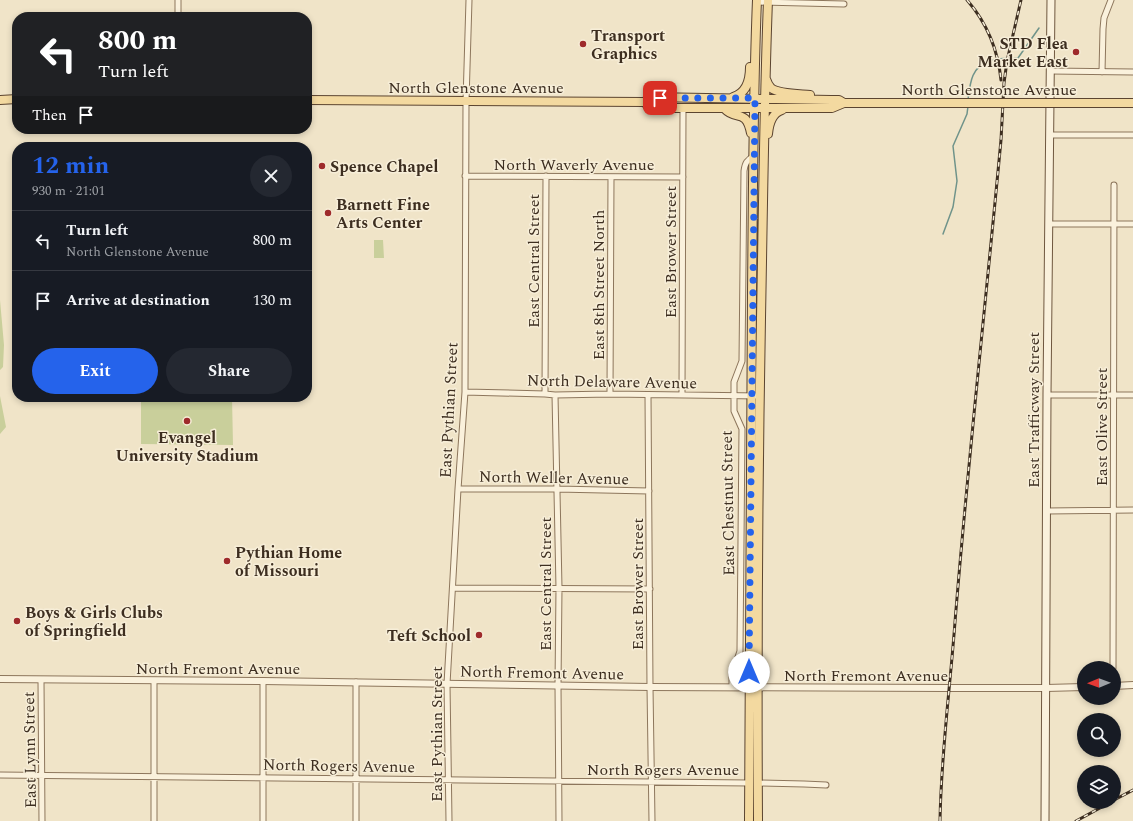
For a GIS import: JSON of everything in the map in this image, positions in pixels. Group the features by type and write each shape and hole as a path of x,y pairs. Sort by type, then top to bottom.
{"main road":[{"name":"East Trafficway Street","path":"1045,821 1048,224 1051,0"},
{"path":"730,98 741,93 749,79 754,13 757,1"},
{"path":"749,821 753,783 751,396 754,108 757,1"},
{"path":"753,687 760,396 764,99 768,1"},
{"path":"765,74 770,88 780,92 818,96 831,100"},
{"name":"North Glenstone Avenue","path":"312,100 645,102 649,98 755,98 839,100 844,103"},
{"path":"0,100 12,99"},
{"name":"North Glenstone Avenue","path":"645,102 649,108 832,108 844,103 1133,103"},
{"path":"724,108 729,113 741,116 748,122 754,145"},
{"path":"762,214 766,200 769,124 776,112 788,108"},
{"path":"753,783 758,821"}],"street":[{"path":"178,0 178,12"},
{"name":"East Pythian Street","path":"449,821 447,684 464,392 465,176 469,0"},
{"path":"1102,72 1104,18 1111,0"},
{"path":"757,1 844,4"},
{"path":"1050,72 1133,72"},
{"name":"East Brower Street","path":"682,395 683,108"},
{"path":"1050,135 1133,135"},
{"name":"East Chestnut Street","path":"732,687 732,676 740,651 742,436 742,429 734,411 734,382 742,362 744,171 745,164 748,159 754,156"},
{"name":"North Waverly Avenue","path":"465,176 683,177"},
{"name":"East Central Street","path":"545,394 546,176"},
{"name":"East 8th Street North","path":"610,394 611,176"},
{"name":"East Olive Street","path":"1113,661 1114,185"},
{"path":"1048,224 1133,224"},
{"name":"North Delaware Avenue","path":"464,392 555,395 610,394 760,396"},
{"name":"East Central Street","path":"555,395 559,588 559,821"},
{"name":"East Brower Street","path":"648,395 652,821"},
{"path":"1047,395 1133,395"},
{"name":"North Weller Avenue","path":"458,489 649,491"},
{"path":"1047,511 1133,510"},
{"path":"452,588 650,589"},
{"name":"North Fremont Avenue","path":"0,679 732,687 1077,687"},
{"name":"East Lynn Street","path":"41,680 42,821"},
{"path":"154,681 154,821"},
{"path":"263,681 263,821"},
{"path":"356,682 356,821"},
{"path":"1121,686 1133,685"},
{"name":"North Rogers Avenue","path":"0,775 448,779 826,785"}],"green space":[{"path":"374,240 383,240 384,258 374,258"},
{"path":"0,300 4,345 3,367 0,370"},
{"path":"0,396 6,427 0,434"},
{"name":"Evangel University Stadium","path":"141,402 232,402 233,445 141,444"}],"waterway":[{"path":"968,100 972,77 978,67 992,60 1018,58 1039,28"},
{"path":"943,234 953,207 957,181 953,146 967,114 968,106"}],"railway":[{"path":"967,0 980,18 990,37 997,58 1001,80"},
{"path":"940,821 946,722 1001,140 1004,83 1007,61 1021,0"},
{"path":"1121,796 1133,790"},
{"path":"1076,821 1098,809"}],"place":[{"name":"Transport Graphics","path":"583,44"},
{"name":"STD Flea Market East","path":"1076,52"},
{"name":"Spence Chapel","path":"322,166"},
{"name":"Barnett Fine Arts Center","path":"328,213"},
{"name":"Evangel University Stadium","path":"187,421"},
{"name":"Pythian Home of Missouri","path":"227,561"},
{"name":"Boys & Girls Clubs of Springfield","path":"17,621"},
{"name":"Teft School","path":"479,635"}],"route":[{"path":"660,98 755,98 749,672"}]}
